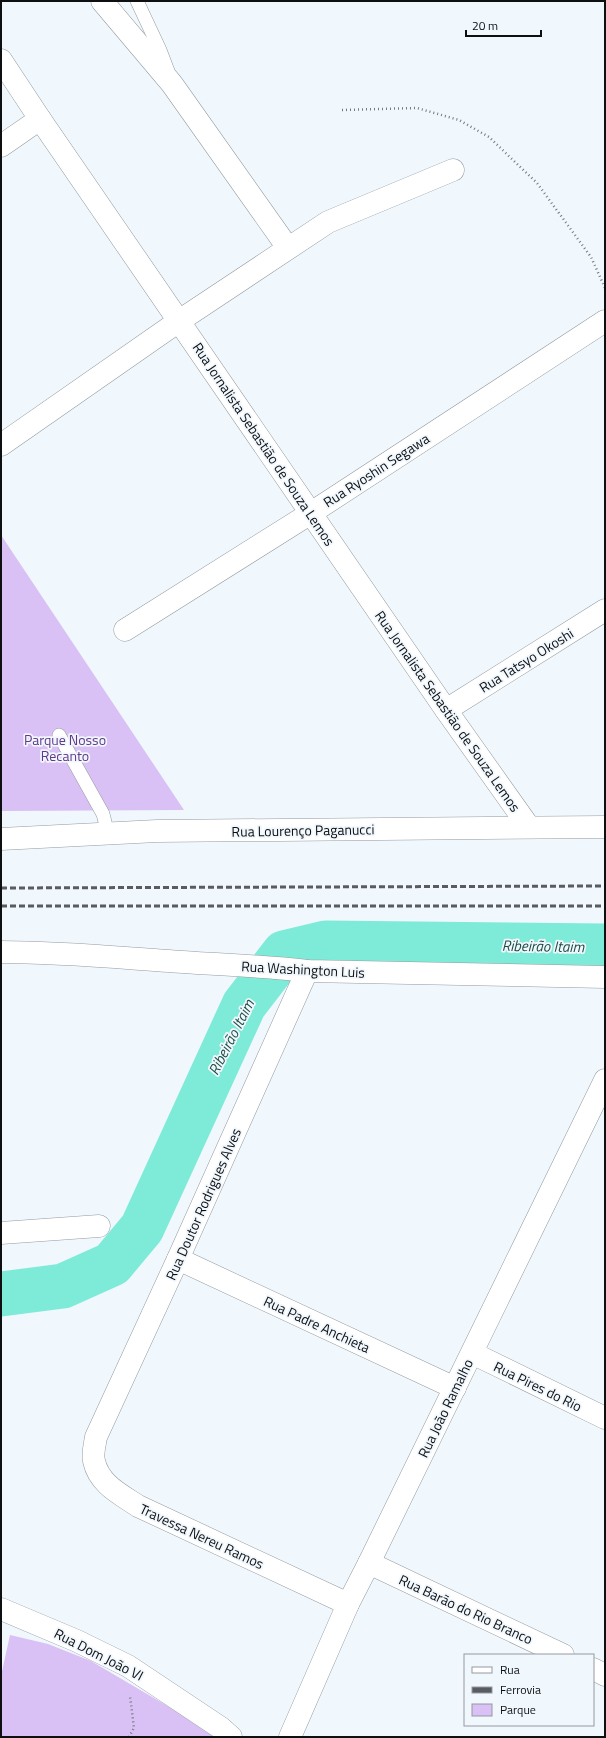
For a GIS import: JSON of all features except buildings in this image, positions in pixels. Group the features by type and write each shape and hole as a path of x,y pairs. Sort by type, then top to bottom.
{"street":[{"path":"102,1 172,84 288,248"},
{"name":"Rua Jornalista Sebastião de Souza Lemos","path":"1,60 310,513 529,828"},
{"path":"1,146 40,119"},
{"path":"1,445 179,321 328,222 453,170"},
{"name":"Rua Ryoshin Segawa","path":"125,630 310,513 605,321"},
{"name":"Rua Tatsyo Okoshi","path":"446,710 605,610"},
{"name":"Rua Lourenço Paganucci","path":"1,839 157,831 605,827"},
{"name":"Rua Washington Luis","path":"1,952 42,952 234,966 278,967 307,971 605,977"},
{"name":"Rua Doutor Rodrigues Alves","path":"96,1436 178,1259 307,971"},
{"name":"Rua João Ramalho","path":"290,1737 348,1604 369,1564 605,1080"},
{"path":"1,1233 99,1226"},
{"name":"Rua Padre Anchieta","path":"178,1259 455,1388"},
{"name":"Rua Pires do Rio","path":"472,1353 605,1418"},
{"name":"Travessa Nereu Ramos","path":"96,1436 93,1460 101,1478 115,1492 138,1506 348,1604"},
{"name":"Rua Barão do Rio Branco","path":"369,1564 561,1654"},
{"name":"Rua Dom João VI","path":"1,1610 78,1640 128,1666 221,1728 231,1737"},
{"path":"594,1670 605,1675"}],"lane":[{"path":"137,1 160,50 172,84"},
{"path":"59,734 103,814 108,834"}],"path":[{"path":"342,110 416,108 460,120 489,137 537,183 591,257 605,288"},
{"path":"128,1666 128,1682 134,1728 129,1737"}],"green space":[{"name":"Parque Nosso Recanto","path":"1,535 184,810 1,811"},
{"path":"10,1635 48,1644 91,1661 220,1737 1,1737 1,1676"}],"waterway":[{"name":"Ribeirão Itaim","path":"1,1294 63,1286 112,1264 142,1228 244,1005 284,953 326,943 605,946"}],"railway":[{"path":"1,888 605,886"},
{"path":"1,906 605,906"}]}
